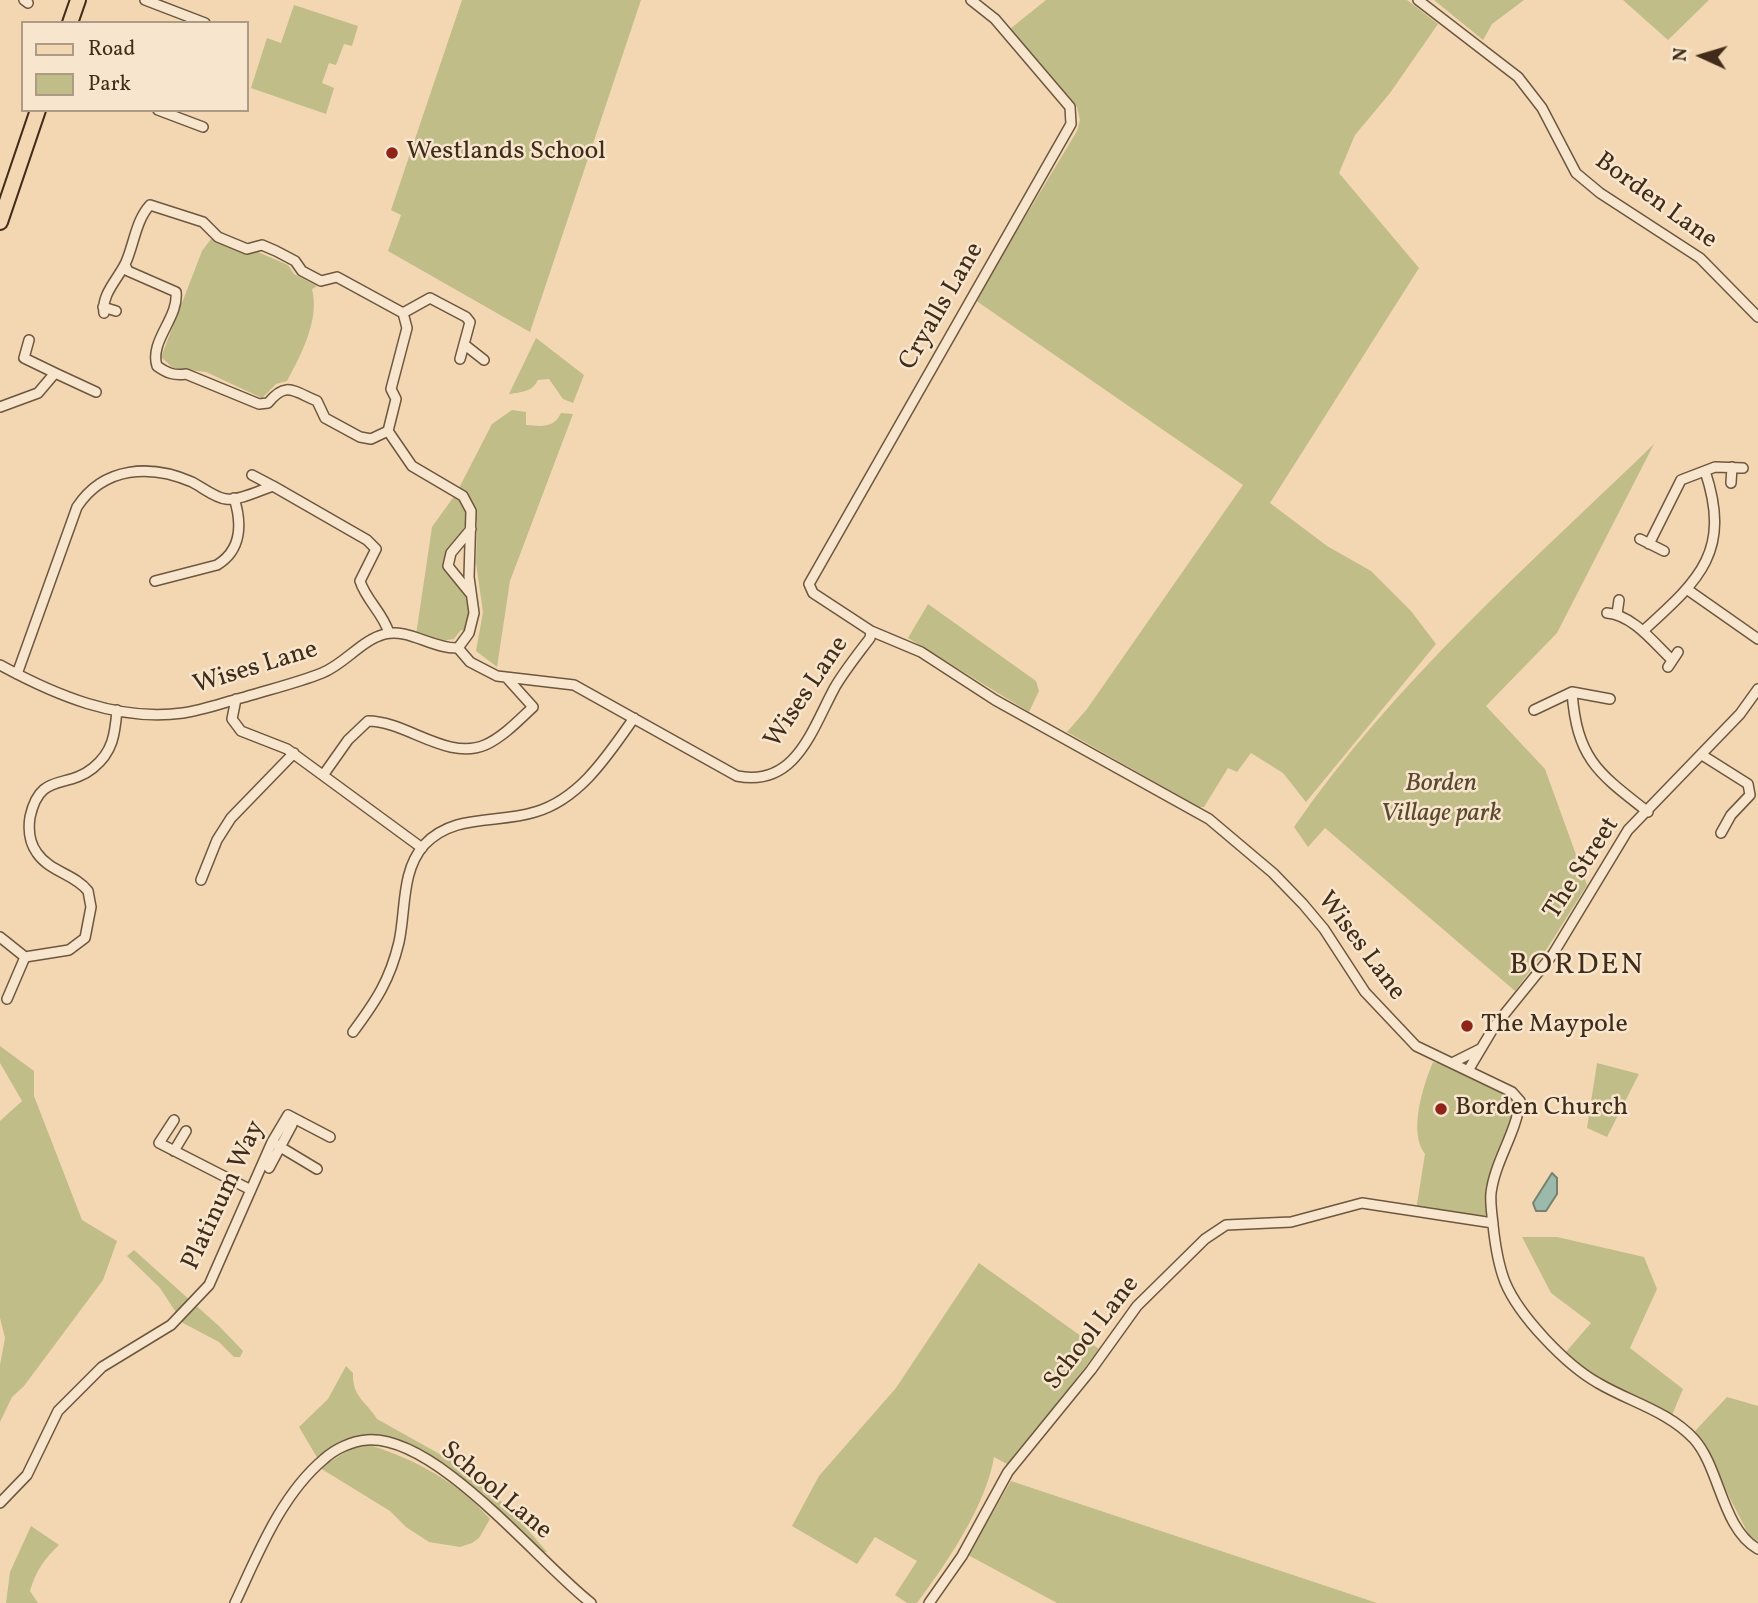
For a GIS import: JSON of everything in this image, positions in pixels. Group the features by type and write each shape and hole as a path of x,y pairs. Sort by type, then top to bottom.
{"main road":[{"path":"71,21 78,0"},
{"path":"0,222 37,112"}],"street":[{"path":"145,0 200,21"},
{"name":"Cryalls Lane","path":"870,631 813,593 809,584 1071,124 1070,107 995,19 971,0"},
{"name":"Borden Lane","path":"1419,0 1518,77 1542,107 1576,173 1600,194 1700,258 1758,317"},
{"path":"163,112 203,127"},
{"path":"116,311 104,310 145,212 153,205 202,222 218,237 247,249 262,245 290,258 302,271 321,281 337,277 403,313 407,328 391,389 396,399 388,431 412,466 463,496 471,511 469,549 474,613 471,625 458,648"},
{"path":"125,265 128,271 176,292 177,303 155,354 157,366 164,371 176,375 186,374 259,404 268,403 278,390 287,388 317,401 325,418 360,437 371,439 388,431"},
{"path":"403,313 423,299 438,301 466,317 470,322 460,359"},
{"path":"29,340 24,358 96,392"},
{"path":"465,345 484,360"},
{"path":"0,407 38,393 55,373"},
{"path":"1664,551 1645,542 1681,480 1715,467 1743,468"},
{"path":"1731,483 1732,467"},
{"path":"17,674 72,518 89,493 114,476 142,470 165,472 225,499 273,486"},
{"path":"1643,631 1688,590 1707,559 1713,538 1714,498 1705,471"},
{"path":"251,475 367,540 376,549 360,581 366,595 381,612 389,633"},
{"path":"155,581 217,565 226,560 236,541 241,520 234,498"},
{"path":"472,527 451,553 449,566 472,596"},
{"path":"1688,590 1758,639"},
{"path":"1619,600 1612,614 1643,631 1670,664 1678,652"},
{"name":"Wises Lane","path":"0,665 60,695 117,710 182,713 324,673 372,639 389,633 445,648 458,648 470,662 506,677 574,685 737,776 755,780 777,773 803,747 836,685 870,638 870,631 921,652 995,700 1209,819 1273,873 1303,904 1324,929 1382,1014 1416,1046 1502,1085 1520,1101 1518,1114 1495,1173 1490,1196 1493,1223"},
{"path":"324,774 348,740 368,721 384,722 452,747 467,749 484,745 533,707 506,677"},
{"name":"The Street","path":"1469,1069 1494,1027 1553,954 1628,831 1740,714 1758,689"},
{"path":"1572,692 1578,736 1589,759 1601,776 1648,812"},
{"path":"1534,710 1572,692 1610,699"},
{"path":"236,699 232,719 241,731 294,753 422,848"},
{"path":"0,937 25,957 69,950 85,938 92,907 88,891 83,885 44,862 31,841 30,820 41,790 57,781 81,776 106,754 115,736 117,710"},
{"path":"353,1032 382,994 399,942 413,863 422,848 442,830 456,824 514,817 551,806 588,778 634,718"},
{"path":"201,880 217,840 231,818 294,753"},
{"path":"1702,755 1748,784 1750,794 1731,816 1721,833"},
{"path":"7,999 25,957"},
{"path":"1454,1062 1482,1049"},
{"name":"Platinum Way","path":"0,1503 27,1475 58,1411 102,1367 171,1325 209,1285 288,1115 330,1137"},
{"path":"174,1120 159,1143 251,1190"},
{"path":"269,1168 276,1145 292,1125"},
{"path":"174,1151 186,1130"},
{"path":"276,1145 317,1169"},
{"name":"School Lane","path":"929,1603 962,1556 1007,1472 1091,1370 1137,1306 1205,1239 1226,1225 1291,1222 1362,1203 1493,1223"},
{"path":"1493,1223 1506,1283 1520,1308 1546,1339 1596,1383 1671,1420 1695,1440 1730,1517 1758,1549"},
{"name":"School Lane","path":"235,1603 281,1510 300,1486 330,1455 352,1443 369,1439 414,1453 459,1482 591,1603"}],"green space":[{"path":"462,0 641,0 530,332 388,251 401,215 391,210"},
{"path":"1046,0 1407,0 1438,24 1390,93 1355,135 1339,173 1419,268 1270,503 1327,546 1371,571 1411,611 1436,644 1306,802 1283,773 1251,753 1237,772 1228,768 1204,807 1199,807 1067,732 1087,709 1243,485 975,300 1077,131 1080,120 1077,107 1010,29"},
{"path":"1434,0 1524,0 1492,24 1483,40"},
{"path":"1623,0 1709,0 1668,40"},
{"path":"294,5 358,26 352,46 344,44 336,65 329,63 322,83 334,88 326,114 251,88 267,38 281,43"},
{"path":"211,239 245,254 258,252 288,265 294,274 317,286 312,289 314,300 311,324 298,360 287,381 276,384 262,398 206,372 173,368 161,357 202,251"},
{"path":"536,338 584,375 573,403 563,399 549,379 538,380 526,391 509,394"},
{"path":"512,410 526,412 526,425 536,426 555,422 561,413 573,414 510,581 497,667 476,651 483,612 476,563 477,522 470,500 459,488 492,424"},
{"name":"Borden Village park","path":"1654,444 1557,633 1486,706 1545,769 1587,885 1548,947 1515,991 1325,828 1308,847 1294,827 1374,723 1418,674 1511,580"},
{"path":"455,495 468,510 467,519 447,562 446,571 468,597 471,612 464,631 461,630 454,639 440,641 416,635 432,527"},
{"path":"928,604 1036,681 1039,691 1029,712 908,638"},
{"path":"0,1046 34,1071 34,1096 82,1220 117,1241 103,1280 24,1386 12,1397 0,1422 0,1365 5,1338 0,1318 0,1121 22,1101 0,1063"},
{"path":"1433,1062 1477,1076 1497,1086 1514,1101 1509,1129 1490,1183 1486,1215 1479,1219 1452,1212 1416,1210 1425,1154 1420,1145 1417,1122 1425,1083"},
{"path":"1597,1063 1639,1074 1607,1137 1587,1128"},
{"path":"1522,1237 1557,1237 1644,1257 1657,1289 1630,1348 1683,1389 1672,1415 1601,1382 1565,1353 1591,1323 1551,1293"},
{"path":"134,1250 220,1327 243,1351 240,1357 234,1357 219,1342 183,1323 160,1288 127,1256"},
{"path":"979,1263 1099,1349 1014,1459 1007,1464 994,1457 983,1495 963,1534 917,1603 907,1603 895,1595 917,1561 875,1537 857,1564 792,1526 819,1476 896,1388"},
{"path":"346,1366 353,1373 357,1393 377,1419 461,1466 510,1509 547,1552 539,1552 464,1479 416,1451 370,1436 348,1440 318,1459 299,1427 328,1399"},
{"path":"1727,1397 1758,1406 1758,1541 1749,1535 1695,1431"},
{"path":"370,1445 420,1465 464,1494 490,1519 479,1538 460,1547 429,1542 406,1527 390,1511 320,1468 352,1448"},
{"path":"1011,1481 1377,1603 1057,1603 968,1555"},
{"path":"31,1526 59,1545 41,1566 32,1584 30,1591 38,1603 6,1603 10,1572"}],"shaded area":[{"path":"1552,1173 1557,1178 1557,1194 1546,1211 1536,1211 1533,1203"}],"place":[{"name":"Westlands School","path":"392,153"},
{"name":"The Maypole","path":"1467,1026"},
{"name":"Borden Church","path":"1441,1109"}],"district":[{"name":"BORDEN","path":"1577,967"}]}
